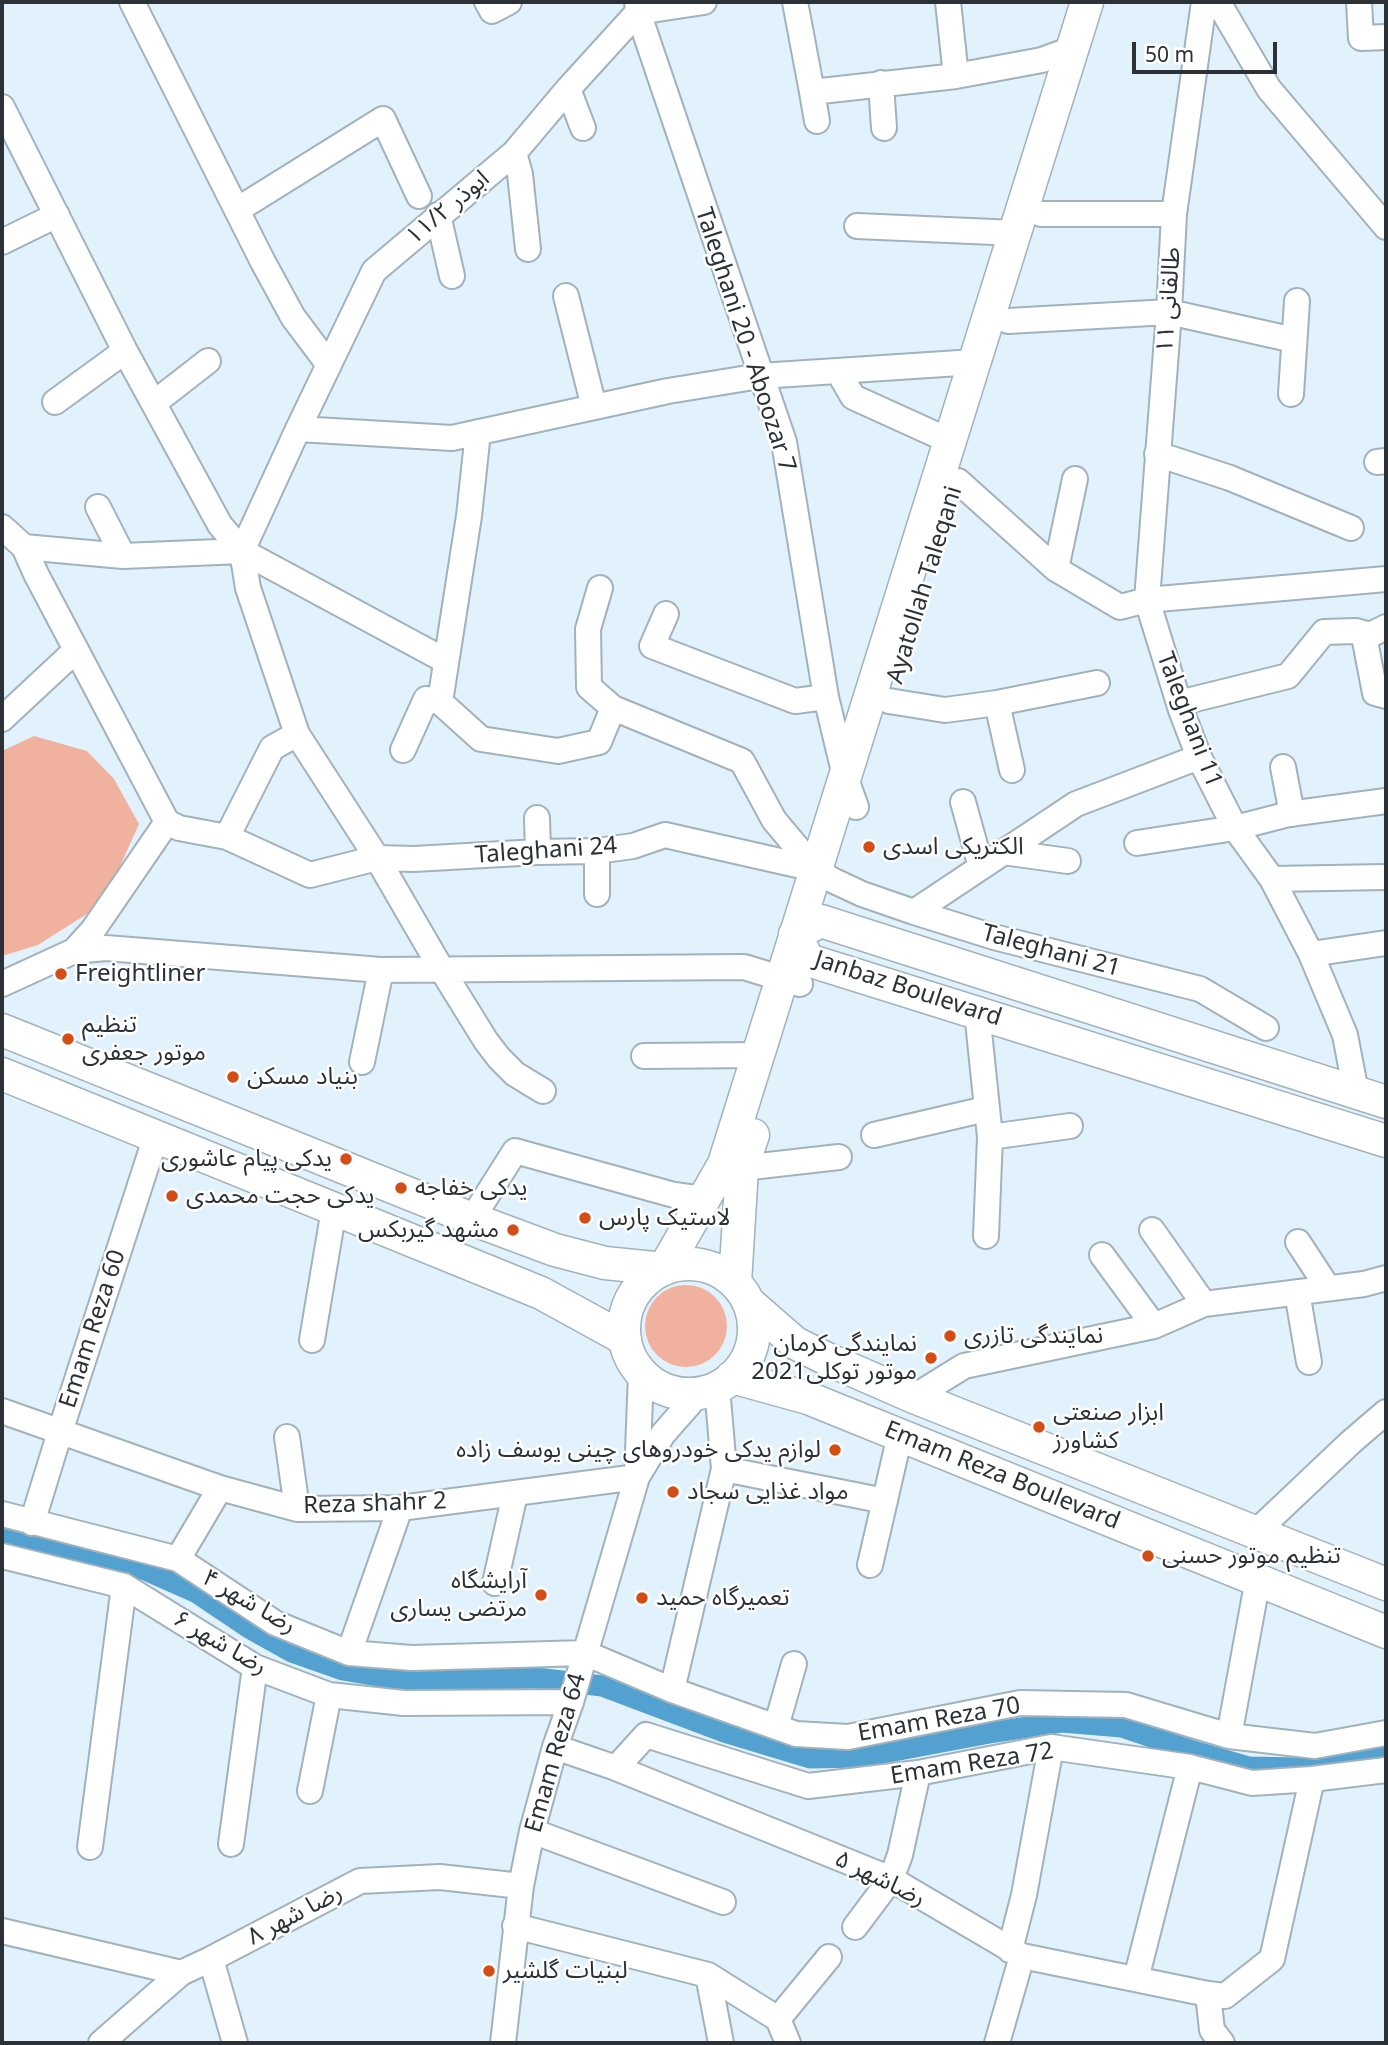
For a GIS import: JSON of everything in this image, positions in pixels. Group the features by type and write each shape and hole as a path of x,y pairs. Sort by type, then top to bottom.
{"main road":[{"name":"Ayatollah Taleqani","path":"733,1166 801,955 845,776 1087,2"},
{"name":"Ayatollah Taleqani","path":"823,874 856,807 1108,2"},
{"name":"Janbaz Boulevard","path":"801,955 915,950 1386,1102"},
{"path":"902,989 915,950"},
{"name":"Ayatollah Taleqani","path":"733,1166 758,1055 801,955"},
{"name":"Janbaz Boulevard","path":"801,955 1386,1141"},
{"path":"2,1030 555,1250 605,1263 664,1269"},
{"path":"2,1074 541,1293 625,1339"},
{"path":"664,1269 704,1199 733,1166"},
{"path":"733,1166 741,1292"},
{"path":"541,1293 554,1283 558,1275 560,1267 555,1250"},
{"path":"678,1264 701,1265 723,1273 741,1292 753,1318 754,1334 743,1365 716,1386 678,1393 658,1386 641,1373 630,1357 625,1339 625,1318 632,1297 645,1280 678,1264"},
{"name":"Emam Reza Boulevard","path":"741,1292 795,1343 827,1359 914,1397 1386,1584"},
{"path":"808,1398 813,1375 827,1359"},
{"name":"Emam Reza Boulevard","path":"716,1386 808,1398 1386,1632"}],"street":[{"path":"132,2 293,317 329,365"},
{"path":"638,7 704,2"},
{"path":"795,2 817,121"},
{"path":"948,2 956,76"},
{"name":"طالقانی ۱۱","path":"1147,600 1174,214 1204,2"},
{"path":"1218,2 1269,89 1386,227"},
{"path":"1359,2 1361,38 1386,37"},
{"name":"ابوذر ۱۱/۲","path":"242,551 374,271 514,153 638,7"},
{"name":"Taleghani 20 - Aboozar 7","path":"638,7 784,442 826,697 845,776 856,807"},
{"path":"812,92 956,76 1042,60 1073,49"},
{"path":"881,83 884,128"},
{"path":"568,89 583,128"},
{"path":"2,107 125,351 220,525 242,551 446,661"},
{"path":"237,210 383,119 419,196"},
{"path":"514,153 520,174 528,249"},
{"path":"1041,214 1174,214"},
{"path":"2,242 57,215"},
{"path":"439,215 452,276"},
{"path":"857,226 1016,233"},
{"path":"566,296 594,407"},
{"path":"1291,394 1297,301"},
{"path":"1007,321 1169,312 1294,341"},
{"path":"55,402 125,351"},
{"path":"154,403 208,361"},
{"path":"298,429 452,438 668,391 760,376 975,362"},
{"path":"838,370 853,397 950,441"},
{"path":"440,702 469,516 478,432"},
{"path":"1157,454 1230,478 1351,528"},
{"path":"1056,569 1075,479"},
{"path":"958,481 1056,569 1120,607 1147,600 1386,579"},
{"path":"98,507 123,556"},
{"path":"2,527 24,547 75,651 167,822 93,930 74,951"},
{"path":"24,547 123,556 242,551"},
{"path":"242,551 248,589 297,734 377,858 442,970 499,1058 515,1074 543,1091"},
{"path":"600,588 588,629 589,688 612,708 742,761 774,820 823,874"},
{"name":"Taleghani 11","path":"1147,600 1199,757 1235,828 1272,879"},
{"path":"666,614 652,646 794,701 826,697"},
{"path":"1179,703 1287,676 1324,632 1378,631"},
{"path":"1378,631 1365,641 1375,693 1386,696"},
{"path":"2,719 75,651"},
{"path":"889,701 945,710 997,703 1097,683"},
{"path":"403,750 426,699 440,702 481,739 558,751 599,742 612,708"},
{"path":"997,703 1012,770"},
{"path":"227,837 272,748 297,734"},
{"path":"914,912 1076,804 1199,757"},
{"path":"1283,767 1292,814"},
{"path":"1137,843 1235,828 1292,814 1386,801"},
{"path":"963,802 981,867"},
{"path":"537,818 538,852"},
{"name":"Taleghani 24","path":"167,822 179,828 227,837 310,875 377,858 414,859 597,851 633,846 665,835 823,874"},
{"path":"597,851 597,894"},
{"path":"1003,852 1068,861"},
{"name":"Taleghani 21","path":"823,874 862,894 994,937 1200,989 1266,1028"},
{"path":"1356,1093 1345,1035 1311,954 1272,879 1386,877"},
{"path":"1311,954 1386,943"},
{"path":"2,984 74,951 106,948 381,970 744,967 801,955"},
{"path":"362,1062 381,970"},
{"path":"976,1012 990,1138 986,1236"},
{"path":"644,1056 758,1055"},
{"path":"874,1135 986,1110"},
{"path":"990,1138 1070,1126"},
{"name":"Emam Reza 60","path":"33,1523 156,1136"},
{"path":"472,1219 515,1151 674,1195 704,1199"},
{"path":"733,1166 839,1157"},
{"path":"312,1340 334,1209"},
{"path":"1152,1230 1204,1304"},
{"path":"1298,1242 1328,1288"},
{"path":"1102,1255 1154,1326"},
{"path":"914,1397 964,1366 1154,1326 1204,1304 1364,1284 1386,1278"},
{"path":"1297,1292 1309,1362"},
{"path":"639,1474 641,1373"},
{"path":"672,1690 724,1469 716,1386"},
{"path":"639,1474 663,1434 716,1386"},
{"name":"Reza shahr 2","path":"2,1411 220,1488 297,1509 400,1508 515,1494 639,1474"},
{"path":"1256,1531 1386,1412"},
{"path":"870,1565 900,1435"},
{"path":"287,1437 297,1509"},
{"path":"724,1469 885,1501"},
{"name":"Emam Reza 64","path":"503,2043 515,1926 532,1831 639,1474"},
{"path":"178,1559 220,1488"},
{"path":"495,1583 515,1494"},
{"path":"349,1653 400,1508"},
{"name":"رضا شهر ۴","path":"2,1514 178,1559 275,1623 349,1653 412,1658 585,1653"},
{"name":"رضا شهر ۶","path":"2,1556 124,1586 255,1667 329,1695 404,1703 571,1702"},
{"path":"1229,1736 1258,1579"},
{"path":"90,1847 124,1586"},
{"name":"Emam Reza 70","path":"585,1653 672,1690 796,1734 848,1737 1020,1703 1126,1705 1229,1736 1315,1746 1386,1733"},
{"path":"776,1727 794,1664"},
{"path":"231,1844 255,1667"},
{"path":"310,1791 329,1695"},
{"name":"Emam Reza 72","path":"616,1768 646,1735 808,1786 918,1773 1051,1747 1190,1767 1252,1783 1386,1770"},
{"name":"رضاشهر ۵","path":"555,1747 616,1768 891,1879 1016,1953 1208,1994"},
{"path":"997,2043 1016,1953 1051,1747"},
{"path":"1136,1979 1190,1767"},
{"path":"855,1927 891,1879 900,1855 918,1773"},
{"path":"1211,2039 1208,1994 1225,1996 1272,1959 1312,1779"},
{"path":"532,1831 723,1902"},
{"name":"رضا شهر ۸","path":"101,2043 181,1973 360,1881 440,1877 521,1886"},
{"path":"515,1926 708,1975 778,2019 788,2043"},
{"path":"2,1931 181,1973"},
{"path":"778,2019 829,1958"},
{"path":"211,1959 235,2043"},
{"path":"708,1975 721,2043"}],"shaded area":[{"path":"34,736 87,751 114,779 139,824 117,873 90,912 38,945 2,956 2,751"},
{"path":"686,1285 702,1288 715,1297 724,1310 727,1326 724,1342 715,1355 702,1364 686,1367 670,1364 657,1355 648,1342 645,1326 648,1310 657,1297 670,1288"}],"waterway":[{"path":"2,1534 145,1570 197,1593 249,1628 292,1652 343,1670 406,1681 537,1678 602,1686 724,1732 810,1758 862,1757 1062,1722 1122,1727 1249,1767 1300,1768 1386,1754"}],"place":[{"name":"الکتریکی اسدی","path":"869,847"},
{"name":"Freightliner","path":"61,974"},
{"name":"تنظیم موتور جعفری","path":"68,1039"},
{"name":"بنیاد مسکن","path":"233,1077"},
{"name":"یدکی پیام عاشوری","path":"346,1159"},
{"name":"یدکی خفاجه","path":"401,1188"},
{"name":"یدکی حجت محمدی","path":"172,1196"},
{"name":"لاستیک پارس","path":"585,1218"},
{"name":"مشهد گیربکس","path":"513,1230"},
{"name":"نمایندگی تازری","path":"950,1336"},
{"name":"نمایندگی کرمان موتور توکلی2021","path":"931,1358"},
{"name":"ابزار صنعتی کشاورز","path":"1039,1427"},
{"name":"لوازم یدکی خودروهای چینی یوسف زاده","path":"835,1450"},
{"name":"مواد غذایی سجاد","path":"673,1492"},
{"name":"تنظیم موتور حسنی","path":"1148,1556"},
{"name":"آرایشگاه مرتضی یساری","path":"541,1595"},
{"name":"تعمیرگاه حمید","path":"642,1598"},
{"name":"لبنیات گلشیر","path":"489,1971"}]}
